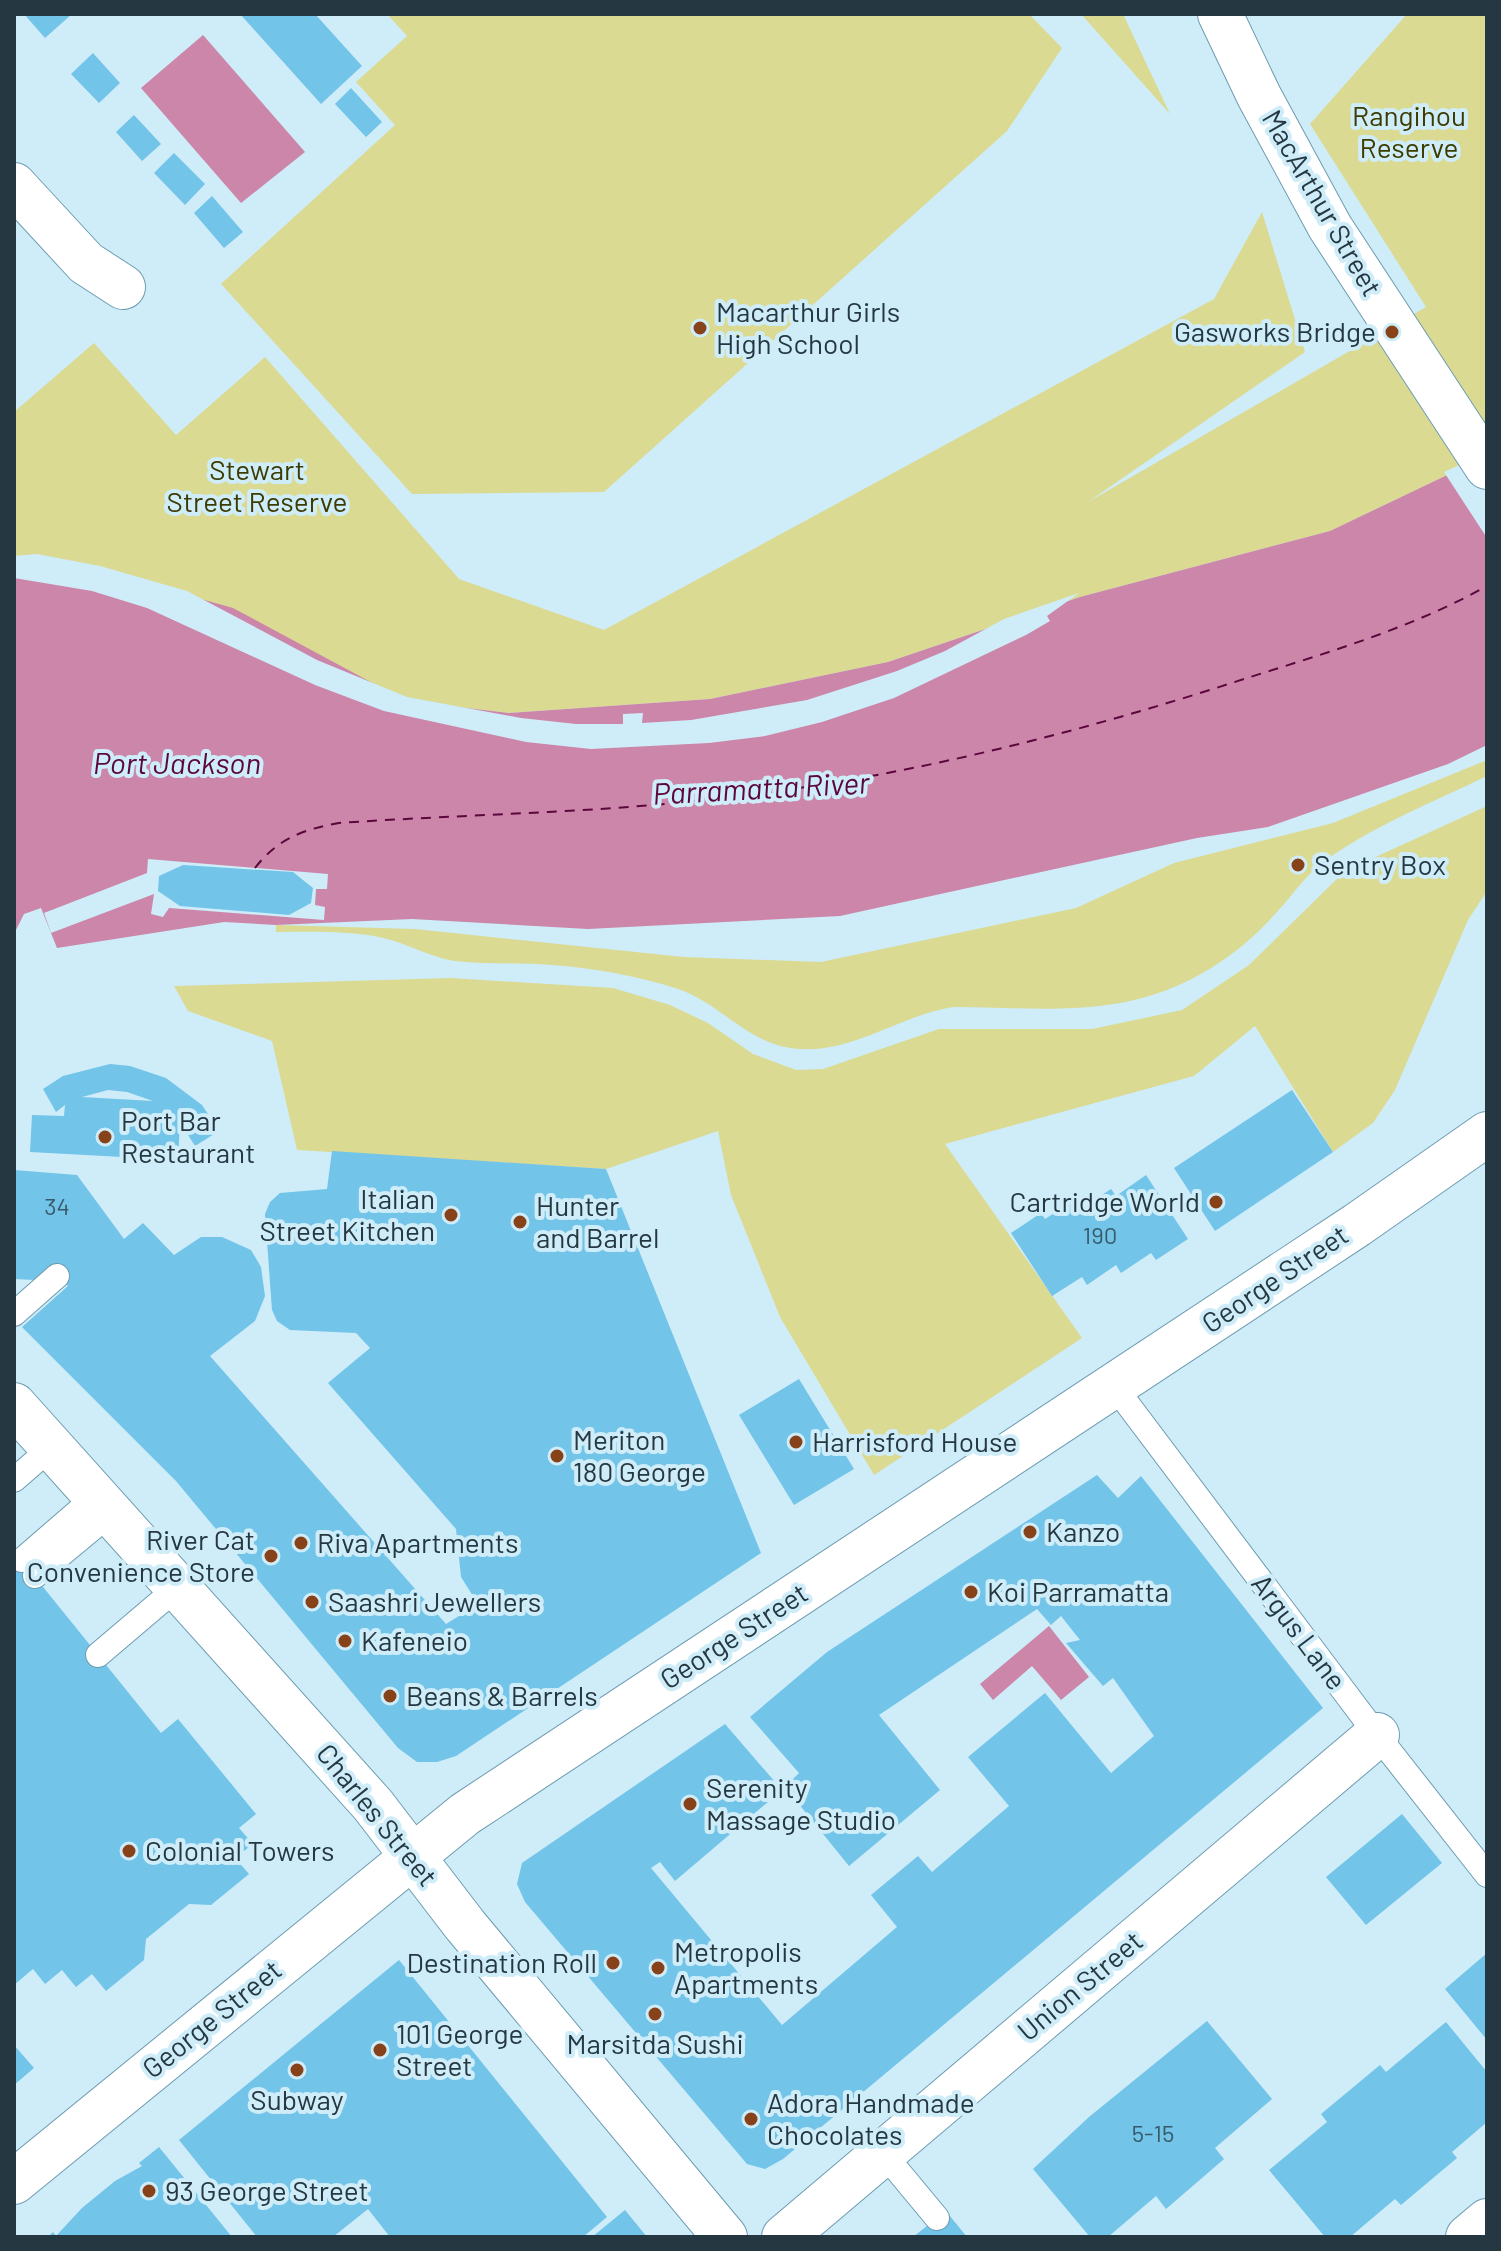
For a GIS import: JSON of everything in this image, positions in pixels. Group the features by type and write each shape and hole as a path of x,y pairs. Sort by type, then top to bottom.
{"street":[{"name":"MacArthur Street","path":"1220,14 1259,96 1330,227 1487,467"},
{"path":"14,185 86,263 123,287"},
{"name":"George Street","path":"14,2182 465,1814 1114,1386 1487,1134"},
{"name":"Charles Street","path":"14,1405 337,1763 725,2237"},
{"name":"Union Street","path":"784,2237 1377,1735"},
{"path":"1468,2237 1487,2221"}],"lane":[{"path":"14,1314 57,1276"},
{"name":"Argus Lane","path":"1114,1386 1377,1735 1487,1875"},
{"path":"14,1480 52,1447"},
{"path":"28,1568 104,1505"},
{"path":"98,1655 178,1587"},
{"path":"883,2153 937,2218"}],"green space":[{"path":"387,14 1029,14 1062,48 1007,131 604,492 412,494 221,284 395,125 356,82 407,36"},
{"path":"1081,14 1123,14 1170,114"},
{"path":"1407,14 1487,14 1487,456 1330,531 1080,597 888,662 710,699 509,713 406,701 14,560 14,412 94,343 176,435 265,357 459,579 604,630 1214,299 1262,212 1305,352 1088,502 1426,307 1310,124"},
{"path":"1487,760 1487,776 1384,825 1326,860 1312,871 1262,928 1230,956 1175,987 1134,1000 1090,1007 953,1007 912,1018 832,1047 790,1048 774,1044 746,1030 693,995 632,976 568,966 455,961 391,940 363,935 276,932 276,925 415,929 684,957 821,962 1076,908 1174,863 1333,823"},
{"path":"1487,806 1487,891 1468,920 1395,1090 1373,1123 1333,1152 1255,1026 1194,1076 945,1144 1082,1338 874,1475 780,1317 731,1195 718,1131 606,1169 297,1150 272,1041 188,1011 174,986 451,978 613,988 670,1005 708,1023 753,1054 796,1070 823,1069 939,1029 1092,1029 1182,1010 1249,965 1345,871"}],"water":[{"path":"203,35 305,152 241,203 141,88"},
{"name":"Port Jackson","path":"1487,456 1487,745 1448,764 1268,827 1197,838 840,916 588,929 412,919 276,925 224,922 57,948 41,908 24,914 14,934 14,560 98,570 233,608 406,701 509,713 710,699 888,662 1080,597 1330,531"},
{"path":"1049,1626 1089,1677 1061,1700 1032,1666 993,1700 980,1684"}],"pier":[{"path":"1487,452 1487,538 1444,472"},
{"path":"37,554 100,566 187,591 317,660 407,697 521,718 576,724 623,724 623,714 643,713 642,723 691,720 807,700 897,671 945,651 1004,619 1079,593 1047,616 1050,621 1026,635 894,698 822,722 765,736 709,743 591,749 526,742 384,711 315,685 147,608 92,591 14,578 14,556"},
{"path":"148,859 328,874 327,889 316,889 315,905 325,907 324,920 169,908 163,917 151,914 154,894 51,933 44,913 147,873"}],"building":[{"path":"24,14 72,14 45,38"},
{"path":"240,14 315,14 362,66 321,104"},
{"path":"93,53 120,83 99,103 71,74"},
{"path":"351,88 382,122 366,137 335,104"},
{"path":"134,115 161,144 142,161 116,132"},
{"path":"174,153 205,184 185,205 154,173"},
{"path":"212,196 243,232 224,248 194,213"},
{"path":"183,865 293,872 313,888 311,903 289,915 180,906 158,891 159,876"},
{"name":"Port Bar Restaurant","path":"110,1064 130,1066 166,1078 202,1105 219,1131 195,1146 180,1122 178,1160 30,1152 32,1115 64,1116 65,1105 56,1112 43,1089 63,1076","holes":["108,1090 127,1092 153,1101 82,1097"]},
{"path":"1292,1090 1333,1152 1215,1231 1174,1168"},
{"name":"Meriton 180 George","path":"332,1151 606,1169 761,1553 456,1756 437,1762 417,1762 398,1748 176,1481 22,1327 68,1286 50,1268 35,1280 14,1279 14,1170 77,1175 124,1239 143,1223 174,1255 201,1237 222,1237 251,1250 261,1267 265,1296 255,1321 210,1356 446,1624 478,1604 461,1577 456,1529 328,1383 370,1348 356,1333 290,1330 277,1321 272,1310 265,1214 270,1202 280,1193 327,1189"},
{"path":"1146,1175 1188,1239 1156,1260 1151,1253 1121,1273 1116,1265 1087,1285 1082,1277 1052,1296 1011,1233 1041,1213 1045,1219 1076,1199 1082,1208 1111,1189 1116,1196"},
{"name":"Harrisford House","path":"799,1379 854,1469 794,1505 739,1415"},
{"path":"1097,1475 1118,1498 1141,1476 1323,1708 783,2159 765,2169 747,2164 525,1902 517,1884 522,1863 725,1724 782,1790 675,1881 660,1862 651,1868 782,2025 897,1927 871,1895 918,1856 932,1872 1009,1806 968,1757 1045,1693 1111,1773 1154,1736 1113,1678 1103,1686 1066,1643 1080,1640 1061,1616 1051,1625 1037,1609 879,1715 940,1790 849,1866 785,1787 799,1773 750,1717 827,1652"},
{"name":"Colonial Towers","path":"14,1551 161,1733 178,1719 256,1814 239,1828 253,1844 235,1858 249,1874 211,1905 189,1904 146,1939 144,1960 106,1991 92,1974 76,1987 62,1970 45,1984 33,1969 14,1985"},
{"path":"1402,1814 1442,1863 1366,1925 1326,1877"},
{"path":"1487,1953 1487,2040 1445,1989"},
{"name":"101 George Street","path":"399,1960 607,2217 583,2237 390,2237 368,2209 333,2237 257,2237 179,2140"},
{"path":"1207,2021 1272,2099 1215,2148 1224,2159 1166,2209 1156,2196 1108,2237 1090,2237 1033,2169 1089,2117"},
{"path":"1446,2022 1487,2072 1487,2122 1452,2152 1457,2158 1401,2205 1395,2199 1350,2237 1325,2237 1269,2170 1327,2122 1321,2114 1380,2065 1386,2072"},
{"path":"14,2045 34,2068 14,2085"},
{"name":"93 George Street","path":"159,2147 232,2237 48,2237 53,2232 56,2236 82,2208 115,2181 142,2166 139,2163"},
{"path":"625,2210 647,2237 592,2237"},
{"path":"945,2210 967,2237 913,2237 937,2218"}],"ferry route":[{"path":"255,868 272,850 292,837 339,823 585,810 732,797 862,778 991,751 1181,699 1337,649 1429,615 1487,586"}],"place":[{"name":"Macarthur Girls High School","path":"700,328"},
{"name":"Gasworks Bridge","path":"1392,332"},
{"name":"Sentry Box","path":"1298,865"},
{"name":"Port Bar Restaurant","path":"105,1137"},
{"name":"Cartridge World","path":"1216,1202"},
{"name":"Italian Street Kitchen","path":"451,1215"},
{"name":"Hunter and Barrel","path":"520,1222"},
{"name":"Harrisford House","path":"796,1442"},
{"name":"Meriton 180 George","path":"557,1456"},
{"name":"Kanzo","path":"1030,1532"},
{"name":"Riva Apartments","path":"301,1543"},
{"name":"River Cat Convenience Store","path":"271,1556"},
{"name":"Koi Parramatta","path":"971,1592"},
{"name":"Saashri Jewellers","path":"312,1602"},
{"name":"Kafeneio","path":"345,1641"},
{"name":"Beans & Barrels","path":"390,1696"},
{"name":"Serenity Massage Studio","path":"690,1804"},
{"name":"Colonial Towers","path":"129,1851"},
{"name":"Destination Roll","path":"613,1963"},
{"name":"Metropolis Apartments","path":"658,1968"},
{"name":"Marsitda Sushi","path":"655,2014"},
{"name":"101 George Street","path":"380,2050"},
{"name":"Subway","path":"297,2070"},
{"name":"Adora Handmade Chocolates","path":"751,2119"},
{"name":"93 George Street","path":"149,2191"}],"park label":[{"name":"Rangihou Reserve","path":"1409,132"},
{"name":"Stewart Street Reserve","path":"257,486"}],"water label":[{"name":"Parramatta River","path":"761,789"}]}
